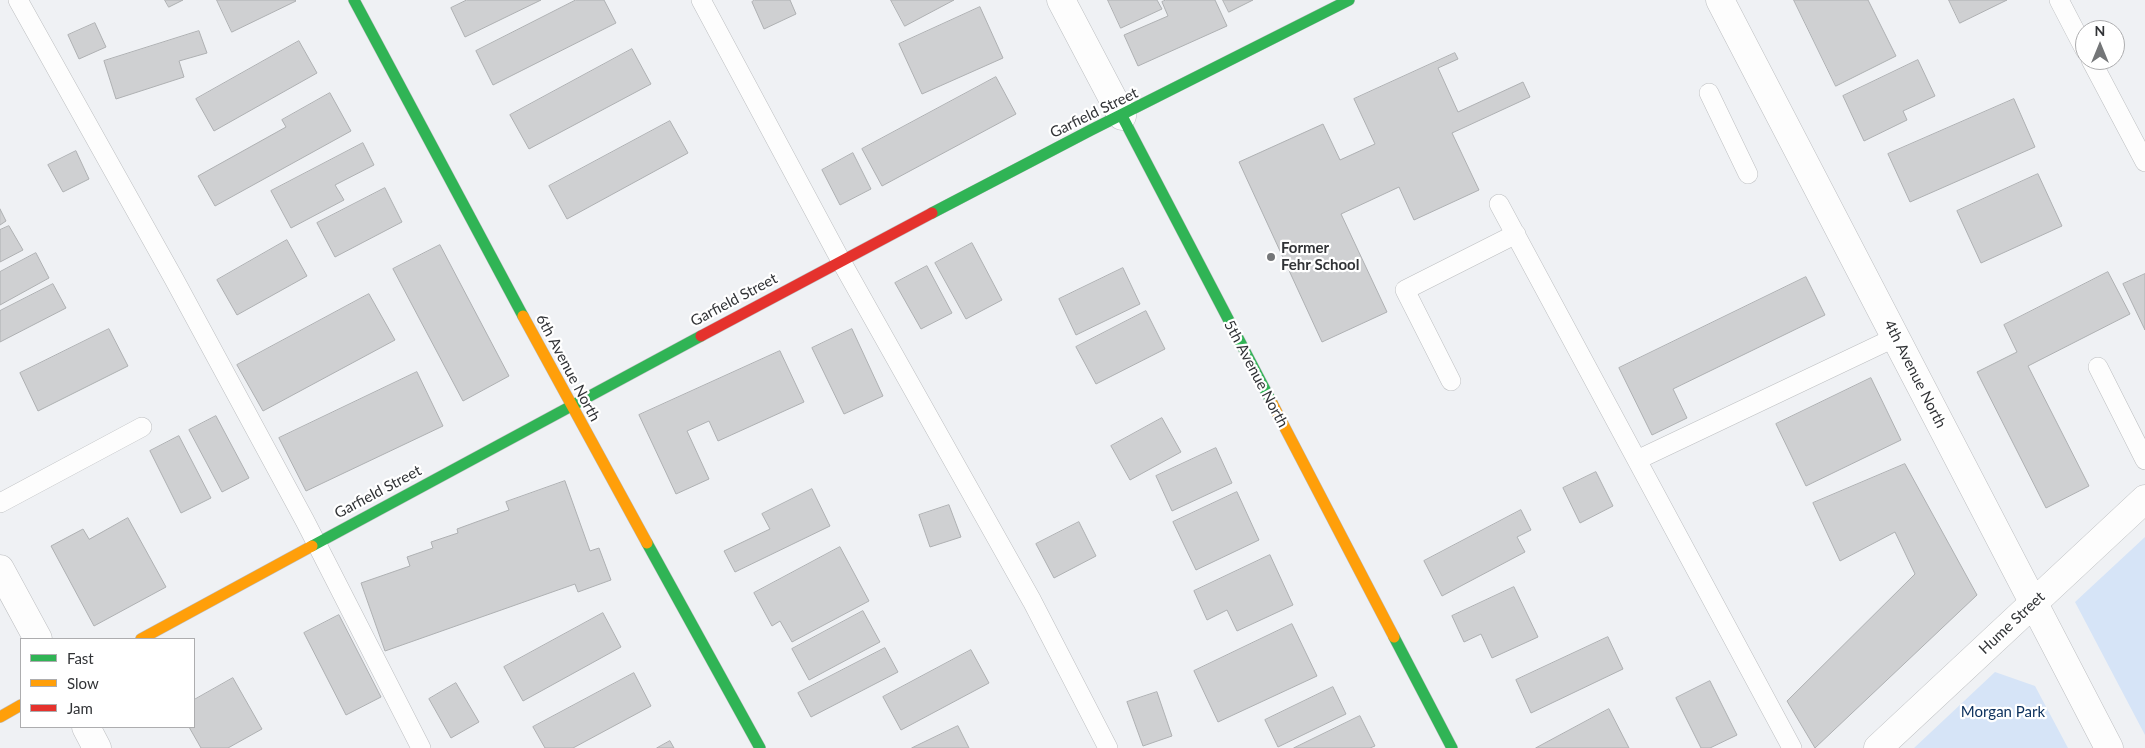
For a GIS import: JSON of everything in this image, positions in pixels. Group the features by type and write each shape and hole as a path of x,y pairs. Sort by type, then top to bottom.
{"street":[{"name":"6th Avenue North","path":"354,0 571,404 760,748"},
{"name":"5th Avenue North","path":"1062,0 1452,748"},
{"name":"Garfield Street","path":"143,638 571,404 841,261 1091,130 1348,0"},
{"name":"4th Avenue North","path":"1720,0 2109,748"},
{"name":"Hume Street","path":"1878,748 2145,499"},
{"path":"0,569 37,638"},
{"path":"0,717 20,706"},
{"path":"87,728 97,748"}],"lane":[{"path":"18,0 174,279 316,542 421,748"},
{"path":"701,0 841,261 1032,600 1108,748"},
{"path":"2059,0 2075,31"},
{"path":"2096,70 2145,162"},
{"path":"1709,93 1748,174"},
{"path":"1499,204 1792,748"},
{"path":"1450,381 1405,290 1516,234"},
{"path":"1637,460 1896,337"},
{"path":"2098,367 2145,460"},
{"path":"0,503 142,427"}],"green space":[{"path":"2145,537 2145,735 2075,602"},
{"name":"Morgan Park","path":"1995,672 2035,686 2068,748 1914,748"}],"building":[{"path":"165,0 183,0 169,7"},
{"path":"217,0 295,0 296,1 232,32"},
{"path":"467,0 541,0 465,37 451,8"},
{"path":"576,0 604,0 616,23 493,85 476,51"},
{"path":"755,0 790,0 796,14 764,29 752,2"},
{"path":"891,0 954,0 905,26"},
{"path":"1108,0 1157,0 1162,9 1121,28"},
{"path":"1166,0 1215,0 1227,26 1138,66 1124,35 1168,16 1162,2"},
{"path":"1223,0 1253,0 1229,12"},
{"path":"1794,0 1868,0 1896,56 1836,86"},
{"path":"1949,0 2007,0 1960,23"},
{"path":"980,7 1003,58 922,94 899,44"},
{"path":"95,23 106,47 79,59 68,35"},
{"path":"199,31 207,53 179,61 184,77 116,99 104,61"},
{"path":"299,41 317,73 214,131 196,99"},
{"path":"632,49 651,84 529,149 510,115"},
{"path":"1455,53 1458,59 1438,68 1458,112 1523,82 1530,97 1452,133 1479,190 1414,220 1399,187 1341,214 1387,312 1322,342 1239,162 1323,124 1340,160 1375,144 1354,99"},
{"path":"1918,60 1935,96 1903,111 1907,120 1864,141 1843,96"},
{"path":"996,77 1016,114 882,186 862,149"},
{"path":"330,93 351,131 215,206 198,176 286,127 282,120"},
{"path":"2014,99 2035,147 1910,202 1888,154"},
{"path":"670,121 688,153 567,219 549,186"},
{"path":"363,143 374,165 335,185 344,200 291,228 271,191"},
{"path":"76,151 89,179 63,192 48,165"},
{"path":"853,153 871,189 840,205 822,170"},
{"path":"2038,174 2062,226 1981,263 1957,211"},
{"path":"385,188 402,222 335,257 317,223"},
{"path":"0,209 6,221 0,225"},
{"path":"9,226 23,250 0,262 0,230"},
{"path":"287,240 307,276 237,315 217,280"},
{"path":"972,243 1002,300 966,319 935,263"},
{"path":"440,245 509,376 463,401 393,269"},
{"path":"36,253 49,278 0,305 0,272"},
{"path":"927,266 952,313 921,329 895,283"},
{"path":"1123,268 1140,304 1076,335 1059,299"},
{"path":"2108,272 2130,314 2028,366 2089,486 2046,508 1977,372 2017,352 2004,325"},
{"path":"2145,274 2145,330 2123,284"},
{"path":"1806,277 1825,315 1673,389 1687,418 1652,435 1619,368"},
{"path":"53,284 66,308 0,342 0,311"},
{"path":"369,294 395,340 263,411 237,365"},
{"path":"1146,311 1165,349 1096,384 1076,347"},
{"path":"109,329 128,366 38,411 20,373"},
{"path":"852,329 883,396 844,414 812,348"},
{"path":"780,351 804,402 718,441 709,421 687,431 709,479 676,494 639,415"},
{"path":"417,372 443,426 306,491 279,438"},
{"path":"1871,378 1901,440 1806,486 1776,424"},
{"path":"216,416 249,478 222,492 189,430"},
{"path":"1162,418 1181,452 1130,480 1111,446"},
{"path":"179,436 211,498 181,513 150,451"},
{"path":"1216,448 1232,483 1172,511 1156,476"},
{"path":"1905,464 1977,595 1815,748 1787,701 1915,574 1895,532 1840,561 1813,503"},
{"path":"1596,472 1613,506 1580,523 1563,488"},
{"path":"565,481 590,551 599,548 611,580 578,592 575,584 385,651 361,583 410,566 407,557 433,548 431,542 458,533 457,529 509,510 506,502"},
{"path":"812,489 830,526 735,572 724,551 770,529 762,514"},
{"path":"1237,492 1259,540 1196,570 1173,522"},
{"path":"949,505 961,537 930,547 919,515"},
{"path":"1521,510 1531,530 1517,537 1525,552 1442,596 1424,561"},
{"path":"128,518 166,587 94,626 51,546 83,529 89,539"},
{"path":"1079,522 1096,556 1054,578 1036,544"},
{"path":"840,547 869,601 792,642 780,621 772,626 754,593"},
{"path":"1270,555 1293,605 1237,631 1227,610 1207,620 1194,591"},
{"path":"1514,587 1538,637 1492,658 1481,634 1464,642 1452,616"},
{"path":"863,611 880,642 809,680 792,649"},
{"path":"603,613 621,647 523,701 504,667"},
{"path":"339,615 381,697 346,715 304,633"},
{"path":"1292,624 1317,676 1218,722 1194,671"},
{"path":"1608,637 1623,669 1531,713 1516,680"},
{"path":"885,648 898,672 811,717 798,693"},
{"path":"971,650 989,683 901,730 883,697"},
{"path":"634,673 651,706 573,748 545,748 533,727"},
{"path":"233,678 262,729 228,748 201,748 190,728 195,728 195,699"},
{"path":"1710,681 1737,735 1710,748 1701,748 1676,698"},
{"path":"456,683 479,722 451,738 429,699"},
{"path":"1333,687 1346,714 1278,747 1265,720"},
{"path":"1157,692 1172,736 1143,746 1127,702"},
{"path":"1609,709 1629,748 1536,748"},
{"path":"1360,716 1375,746 1370,748 1294,748"},
{"path":"958,726 969,748 912,748"},
{"path":"670,741 674,748 657,748"}],"traffic: fast":[{"path":"354,0 523,316"},
{"path":"932,213 1091,130 1349,0"},
{"path":"1122,116 1272,403"},
{"path":"312,546 701,336"},
{"path":"647,543 760,748"},
{"path":"1394,637 1452,748"}],"traffic: slow":[{"path":"523,316 647,543"},
{"path":"1272,403 1394,637"},
{"path":"143,638 312,546"},
{"path":"0,717 20,706"}],"traffic: jam":[{"path":"701,336 932,213"}],"place":[{"name":"Former Fehr School","path":"1271,257"}]}
